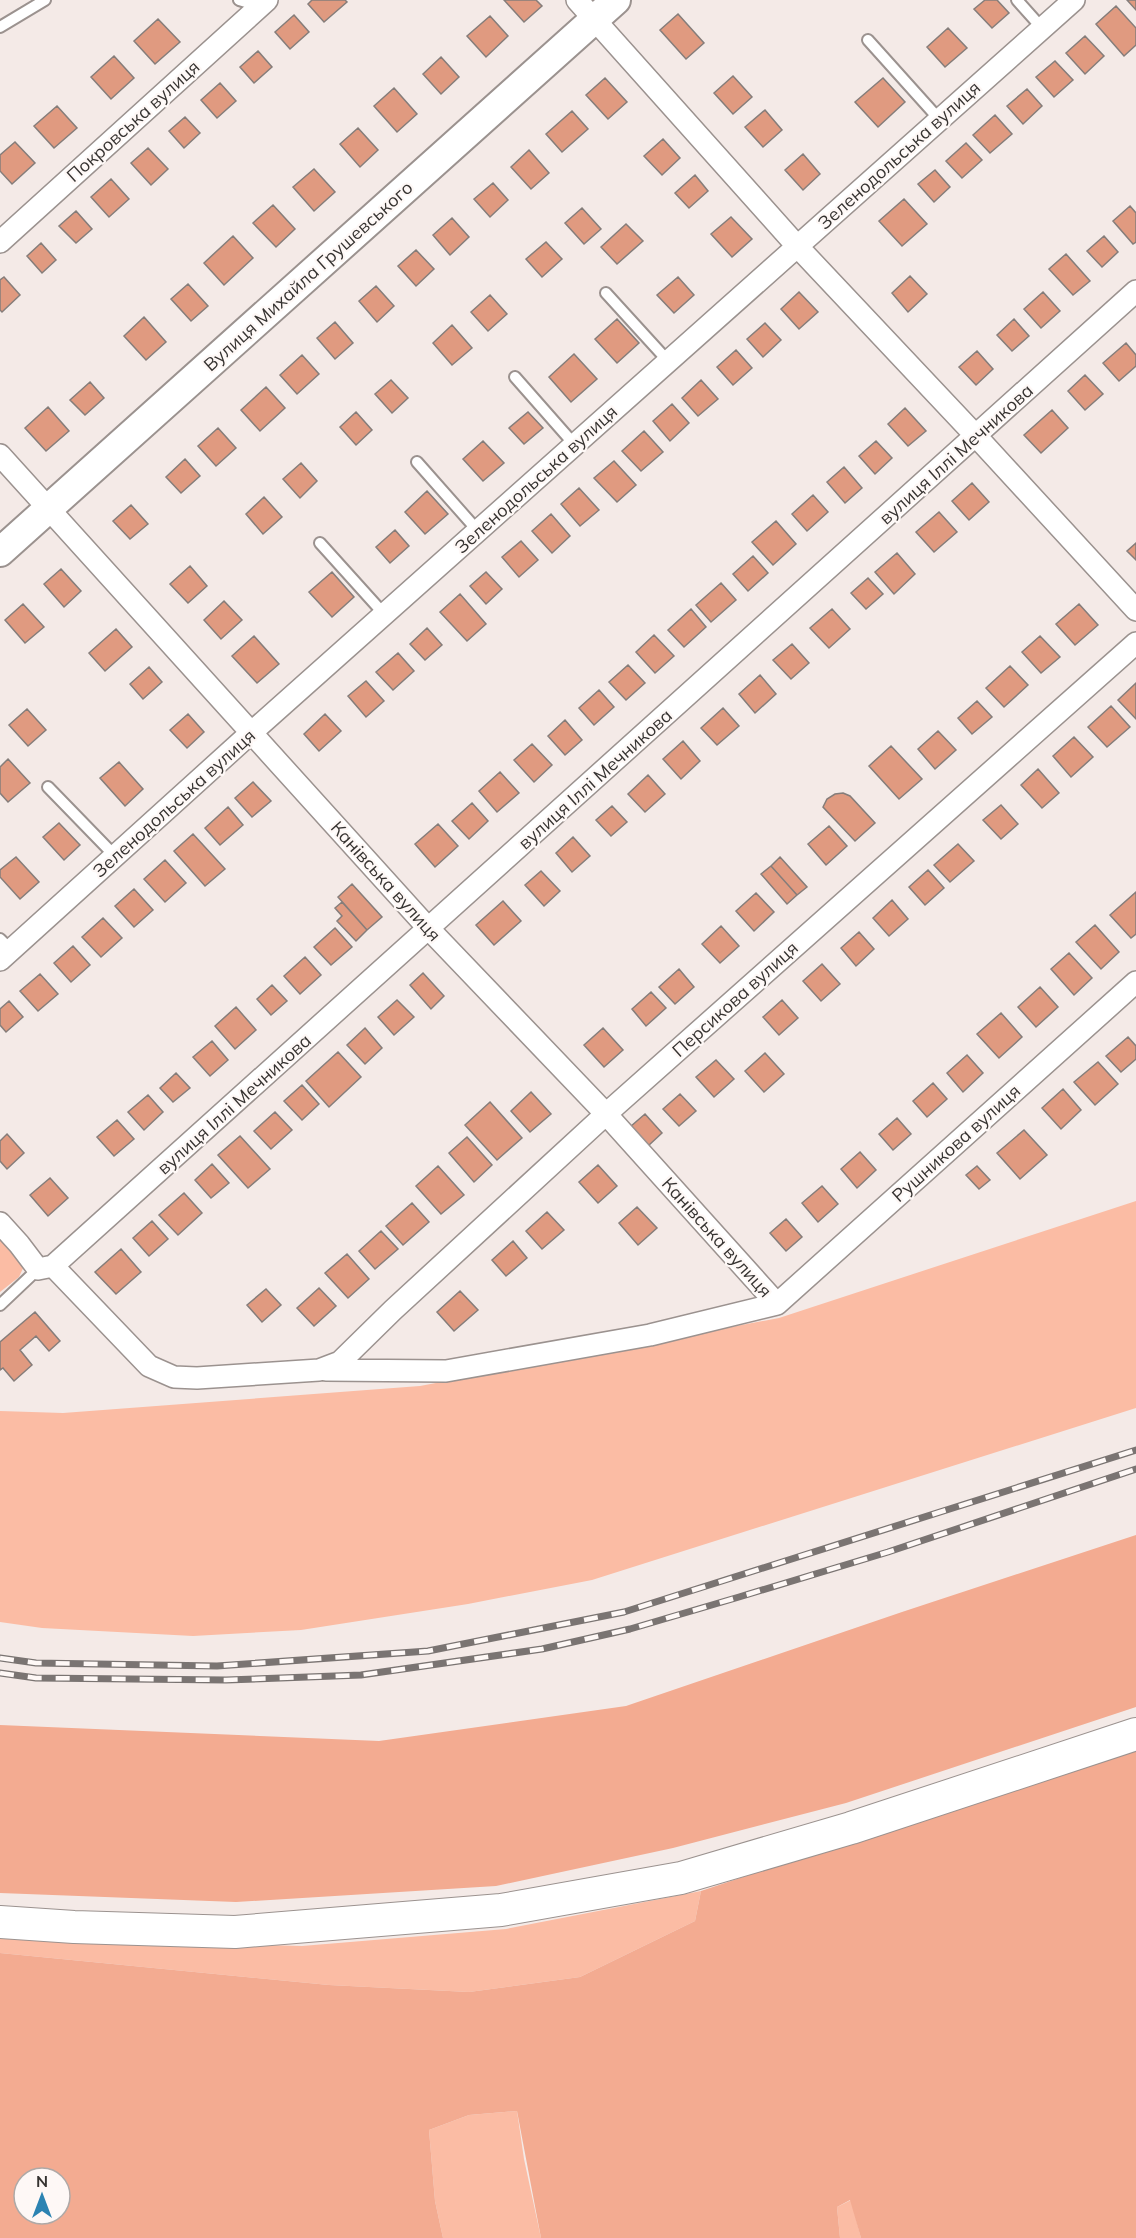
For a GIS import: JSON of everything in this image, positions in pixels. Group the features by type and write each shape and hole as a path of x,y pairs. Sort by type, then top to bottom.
{"main road":[{"path":"0,1922 74,1927 235,1932 501,1910 681,1878 851,1828 1136,1734"}],"street":[{"name":"Вулиця Михайла Грушевського","path":"0,552 586,10 616,0"},
{"name":"Зеленодольська вулиця","path":"4,950 115,856 1074,0"},
{"name":"Покровська вулиця","path":"0,242 263,3"},
{"path":"586,10 797,246 1136,610"},
{"name":"вулиця Іллі Мечникова","path":"46,1268 1136,291"},
{"name":"Канівська вулиця","path":"0,455 428,928 606,1113 777,1304"},
{"name":"Персикова вулиця","path":"319,1370 340,1362 606,1113 1136,643"},
{"name":"Рушникова вулиця","path":"777,1304 1136,982"},
{"path":"0,1223 149,1366 174,1377 197,1378 319,1370 446,1371 650,1335 777,1304"}],"lane":[{"path":"0,27 45,0"},
{"path":"239,0 263,3"},
{"path":"1017,0 1042,28"},
{"path":"867,40 939,119"},
{"path":"606,294 668,361"},
{"path":"515,377 574,444"},
{"path":"417,462 477,531"},
{"path":"320,543 384,614"},
{"path":"48,787 115,856"},
{"path":"0,1305 46,1268"}],"shaded area":[{"path":"1136,1201 1136,1408 592,1580 468,1604 301,1630 193,1636 42,1628 0,1622 0,1411 63,1413 420,1386 779,1318"},
{"path":"0,1228 25,1264 19,1277 0,1292"},
{"path":"1136,1535 1136,1707 846,1803 673,1848 496,1886 236,1902 0,1893 0,1725 379,1741 626,1706"},
{"path":"1136,1746 1136,2238 861,2238 850,2200 837,2207 840,2238 541,2238 517,2111 469,2115 429,2130 435,2201 443,2238 0,2238 0,1953 329,1985 469,1992 580,1977 695,1921 701,1891"},
{"path":"701,1891 695,1921 580,1977 469,1992 329,1985 0,1953 0,1938 302,1946 506,1929"},
{"path":"517,2111 524,2159 541,2238 443,2238 435,2201 429,2130 469,2115"},
{"path":"851,2200 861,2238 840,2238 837,2207"}],"building":[{"path":"312,0 345,0 347,2 324,22 308,4"},
{"path":"504,0 536,0 542,6 524,22"},
{"path":"985,0 997,0 1009,13 992,28 974,9"},
{"path":"1127,0 1136,0 1136,10"},
{"path":"1116,6 1136,28 1136,45 1124,56 1096,24"},
{"path":"678,14 704,43 686,59 660,30"},
{"path":"294,15 309,32 290,49 275,32"},
{"path":"490,16 508,36 486,57 467,36"},
{"path":"158,19 180,42 155,64 134,41"},
{"path":"948,28 967,48 945,67 927,47"},
{"path":"1085,36 1104,56 1085,74 1066,53"},
{"path":"258,51 272,67 254,83 240,67"},
{"path":"114,56 134,78 111,99 91,77"},
{"path":"441,57 459,77 441,94 423,74"},
{"path":"1055,61 1073,80 1054,97 1036,77"},
{"path":"733,76 752,97 733,114 714,93"},
{"path":"605,78 627,102 608,119 586,95"},
{"path":"883,78 905,102 878,127 855,102"},
{"path":"220,83 236,101 217,118 201,100"},
{"path":"394,88 417,114 397,132 374,106"},
{"path":"1027,89 1042,106 1023,124 1007,106"},
{"path":"57,106 77,128 54,148 34,126"},
{"path":"765,110 782,130 763,147 745,127"},
{"path":"572,111 588,129 562,152 546,134"},
{"path":"995,115 1012,134 990,153 973,135"},
{"path":"185,117 200,133 184,148 169,131"},
{"path":"358,128 378,150 360,167 340,144"},
{"path":"663,139 680,158 662,175 644,156"},
{"path":"15,142 35,163 12,184 0,171 0,155"},
{"path":"966,143 982,160 962,178 946,161"},
{"path":"148,148 168,169 151,185 131,163"},
{"path":"529,150 549,173 531,189 511,167"},
{"path":"803,154 820,174 803,190 785,170"},
{"path":"314,169 335,192 314,211 293,187"},
{"path":"935,170 950,187 934,202 918,184"},
{"path":"695,175 708,191 689,208 675,193"},
{"path":"111,179 129,199 109,217 91,197"},
{"path":"493,183 508,200 490,217 474,199"},
{"path":"904,199 927,224 902,246 879,221"},
{"path":"273,205 295,229 276,247 253,223"},
{"path":"1130,206 1136,213 1136,242 1133,244 1113,221"},
{"path":"582,208 601,229 584,244 565,223"},
{"path":"76,211 92,229 76,243 59,226"},
{"path":"731,217 752,239 732,257 711,234"},
{"path":"452,218 469,237 450,255 433,235"},
{"path":"626,224 643,241 617,264 601,247"},
{"path":"233,236 253,258 224,285 204,263"},
{"path":"1104,236 1118,252 1102,267 1087,251"},
{"path":"546,242 562,259 542,277 526,259"},
{"path":"41,243 56,260 42,273 27,256"},
{"path":"416,250 434,269 416,286 398,266"},
{"path":"1066,254 1090,281 1073,295 1049,269"},
{"path":"910,276 927,294 908,312 892,293"},
{"path":"4,277 20,295 2,312 0,310 0,280"},
{"path":"678,277 694,295 674,313 657,295"},
{"path":"188,284 208,306 191,321 171,299"},
{"path":"376,286 394,306 377,322 359,301"},
{"path":"799,292 818,312 799,329 781,309"},
{"path":"1043,292 1060,311 1041,328 1024,309"},
{"path":"490,295 507,314 488,331 471,312"},
{"path":"144,317 166,342 146,360 124,336"},
{"path":"617,319 639,343 617,363 595,339"},
{"path":"1014,319 1029,336 1012,351 997,335"},
{"path":"335,322 353,343 335,359 317,338"},
{"path":"765,323 781,340 763,357 747,339"},
{"path":"452,325 472,348 452,365 433,343"},
{"path":"1126,343 1136,355 1136,366 1119,381 1103,363"},
{"path":"736,350 752,368 733,385 717,367"},
{"path":"977,351 993,369 976,385 959,367"},
{"path":"574,354 597,379 571,402 549,377"},
{"path":"302,355 319,374 297,394 280,375"},
{"path":"1085,375 1103,394 1085,410 1068,391"},
{"path":"391,380 408,398 392,413 375,394"},
{"path":"701,380 718,399 698,416 682,398"},
{"path":"90,382 104,398 85,415 70,400"},
{"path":"266,387 285,408 260,431 241,410"},
{"path":"672,404 689,423 670,441 653,421"},
{"path":"48,407 69,431 46,451 25,428"},
{"path":"905,408 926,431 908,446 888,424"},
{"path":"1052,410 1068,428 1041,453 1024,435"},
{"path":"356,412 372,430 356,445 340,427"},
{"path":"528,412 543,428 524,444 509,428"},
{"path":"218,428 236,448 216,466 198,446"},
{"path":"644,431 663,452 641,471 622,451"},
{"path":"483,441 504,463 483,481 463,459"},
{"path":"876,441 892,458 875,474 859,456"},
{"path":"185,459 200,476 181,493 166,477"},
{"path":"614,461 636,485 617,502 594,478"},
{"path":"301,463 317,481 300,498 283,479"},
{"path":"844,467 862,488 845,503 827,482"},
{"path":"972,483 989,502 969,520 952,501"},
{"path":"579,488 599,510 580,526 561,504"},
{"path":"427,491 448,514 425,534 405,512"},
{"path":"813,495 828,512 807,531 792,514"},
{"path":"264,497 282,517 263,534 246,514"},
{"path":"131,505 148,524 130,539 113,521"},
{"path":"939,512 957,532 934,552 916,532"},
{"path":"551,514 570,536 552,553 532,531"},
{"path":"776,521 796,544 773,565 752,542"},
{"path":"395,530 409,546 390,563 376,547"},
{"path":"521,541 538,560 519,577 502,557"},
{"path":"1136,543 1136,560 1127,551"},
{"path":"897,553 915,574 894,594 875,572"},
{"path":"753,556 768,573 748,591 733,574"},
{"path":"190,566 207,586 188,603 170,584"},
{"path":"61,569 81,591 64,607 44,584"},
{"path":"332,572 354,597 332,617 309,592"},
{"path":"486,572 502,589 486,604 470,586"},
{"path":"868,578 883,594 866,609 851,593"},
{"path":"721,583 736,600 711,622 696,605"},
{"path":"460,594 486,624 467,641 440,612"},
{"path":"224,601 242,620 221,639 204,620"},
{"path":"23,604 44,627 25,643 5,620"},
{"path":"1079,604 1098,625 1075,645 1056,624"},
{"path":"691,609 706,627 684,647 668,630"},
{"path":"832,609 850,629 829,648 810,628"},
{"path":"427,628 442,645 425,660 410,644"},
{"path":"116,629 132,647 105,671 89,653"},
{"path":"654,635 674,656 655,673 636,652"},
{"path":"254,636 279,664 257,683 232,656"},
{"path":"1040,636 1060,657 1041,673 1022,652"},
{"path":"792,644 809,663 791,679 773,660"},
{"path":"398,653 414,671 393,690 376,672"},
{"path":"628,665 645,683 626,700 609,682"},
{"path":"1010,666 1028,685 1004,707 986,688"},
{"path":"149,667 162,682 143,699 130,684"},
{"path":"760,675 776,694 755,713 739,694"},
{"path":"366,681 384,701 366,717 348,696"},
{"path":"1136,683 1136,719 1118,700"},
{"path":"599,690 614,707 594,725 579,708"},
{"path":"977,701 992,717 972,734 958,718"},
{"path":"1111,706 1130,727 1107,747 1088,727"},
{"path":"723,708 739,726 717,745 701,728"},
{"path":"27,709 46,730 28,746 9,725"},
{"path":"188,714 204,732 187,748 170,730"},
{"path":"325,714 341,731 319,751 304,734"},
{"path":"565,720 582,740 565,755 548,736"},
{"path":"938,731 956,750 935,769 918,749"},
{"path":"1074,737 1093,757 1071,777 1053,756"},
{"path":"683,741 700,761 681,779 663,759"},
{"path":"532,744 552,765 534,782 514,760"},
{"path":"891,746 922,779 899,799 869,766"},
{"path":"8,759 30,783 8,802 0,793 0,767"},
{"path":"119,762 143,789 125,806 100,778"},
{"path":"1038,769 1059,793 1042,808 1021,785"},
{"path":"500,772 519,793 497,812 479,791"},
{"path":"648,775 665,794 645,812 628,794"},
{"path":"253,782 271,801 252,817 235,798"},
{"path":"843,793 850,796 875,823 855,841 823,807 827,799 835,794"},
{"path":"472,803 488,821 469,839 452,821"},
{"path":"1001,805 1018,824 1001,839 983,820"},
{"path":"612,806 627,822 611,836 596,820"},
{"path":"228,807 243,825 220,845 205,828"},
{"path":"59,823 80,845 64,860 43,837"},
{"path":"438,824 458,846 435,867 415,844"},
{"path":"829,826 847,846 826,865 808,844"},
{"path":"193,834 225,869 205,886 174,851"},
{"path":"573,837 590,856 572,872 556,853"},
{"path":"958,844 974,861 950,882 934,865"},
{"path":"16,857 39,882 20,899 0,877 0,870"},
{"path":"780,857 807,887 797,895 771,866"},
{"path":"165,860 186,883 165,902 144,879"},
{"path":"771,866 797,895 787,904 761,874"},
{"path":"928,870 944,888 925,905 909,887"},
{"path":"541,871 560,891 544,906 525,885"},
{"path":"352,884 382,917 367,930 338,897"},
{"path":"134,889 153,910 134,927 115,906"},
{"path":"1136,892 1136,934 1131,938 1110,915"},
{"path":"756,893 774,912 754,931 736,911"},
{"path":"892,900 908,919 889,936 873,918"},
{"path":"503,901 521,921 494,945 476,925"},
{"path":"342,902 367,930 356,941 337,921 342,916 335,908"},
{"path":"103,918 122,938 101,957 82,937"},
{"path":"1095,925 1119,952 1101,969 1076,942"},
{"path":"721,926 739,946 720,963 702,944"},
{"path":"335,928 352,947 331,965 314,947"},
{"path":"859,932 874,949 856,966 841,948"},
{"path":"73,946 90,965 71,982 54,963"},
{"path":"1069,953 1092,978 1074,995 1051,969"},
{"path":"305,957 321,975 300,994 284,976"},
{"path":"822,964 840,984 821,1001 803,981"},
{"path":"679,969 694,987 675,1004 659,987"},
{"path":"423,973 444,996 431,1009 410,985"},
{"path":"40,974 58,994 38,1011 20,991"},
{"path":"272,985 287,1001 271,1015 257,999"},
{"path":"1040,987 1058,1007 1036,1027 1018,1007"},
{"path":"651,992 666,1008 646,1026 632,1009"},
{"path":"397,1000 414,1017 394,1035 378,1017"},
{"path":"782,1000 798,1018 779,1035 763,1017"},
{"path":"9,1001 23,1017 6,1032 0,1025 0,1009"},
{"path":"236,1007 256,1030 235,1049 215,1026"},
{"path":"1001,1013 1022,1037 999,1058 977,1034"},
{"path":"365,1028 382,1048 365,1064 347,1045"},
{"path":"603,1028 623,1050 604,1067 584,1045"},
{"path":"1128,1037 1136,1046 1136,1059 1121,1072 1106,1056"},
{"path":"212,1041 228,1060 210,1076 193,1057"},
{"path":"338,1052 361,1077 329,1107 306,1081"},
{"path":"765,1053 784,1074 764,1092 745,1071"},
{"path":"967,1055 983,1073 963,1092 947,1073"},
{"path":"716,1060 734,1079 714,1097 696,1077"},
{"path":"1098,1062 1118,1084 1095,1105 1074,1082"},
{"path":"176,1073 190,1088 173,1102 160,1088"},
{"path":"933,1083 947,1099 927,1117 913,1101"},
{"path":"302,1085 319,1104 302,1120 284,1101"},
{"path":"1063,1089 1081,1110 1061,1129 1042,1108"},
{"path":"531,1092 551,1114 530,1132 511,1111"},
{"path":"680,1094 696,1111 679,1126 663,1109"},
{"path":"148,1095 163,1112 144,1130 128,1112"},
{"path":"490,1102 522,1138 497,1160 465,1125"},
{"path":"275,1112 292,1130 271,1149 254,1131"},
{"path":"645,1114 662,1133 648,1146 630,1127"},
{"path":"897,1118 911,1134 893,1150 879,1134"},
{"path":"117,1120 134,1139 114,1156 97,1137"},
{"path":"1024,1130 1047,1155 1020,1179 997,1153"},
{"path":"7,1134 24,1153 7,1169 0,1161 0,1141"},
{"path":"240,1136 270,1169 248,1188 218,1155"},
{"path":"467,1137 492,1165 474,1182 449,1153"},
{"path":"860,1152 876,1170 857,1188 841,1169"},
{"path":"212,1164 229,1183 211,1198 195,1180"},
{"path":"598,1165 617,1186 598,1203 579,1182"},
{"path":"438,1166 464,1195 441,1214 416,1186"},
{"path":"977,1166 990,1180 979,1189 966,1175"},
{"path":"50,1178 68,1198 48,1216 30,1195"},
{"path":"822,1186 838,1204 818,1222 802,1203"},
{"path":"184,1193 202,1213 178,1235 159,1215"},
{"path":"412,1203 429,1222 403,1245 386,1226"},
{"path":"637,1207 657,1228 638,1245 619,1223"},
{"path":"547,1212 564,1230 542,1249 526,1231"},
{"path":"786,1219 802,1237 786,1251 770,1233"},
{"path":"152,1221 168,1239 149,1256 133,1238"},
{"path":"381,1231 398,1249 375,1269 359,1251"},
{"path":"513,1241 527,1258 506,1276 492,1260"},
{"path":"121,1249 141,1272 116,1294 95,1272"},
{"path":"347,1254 369,1279 348,1298 325,1273"},
{"path":"319,1288 336,1306 314,1326 297,1308"},
{"path":"266,1289 281,1305 262,1322 247,1305"},
{"path":"460,1291 478,1310 454,1331 437,1312"},
{"path":"35,1312 60,1341 49,1351 36,1336 20,1350 32,1365 14,1381 3,1368 0,1370 0,1342"}],"railway":[{"path":"0,1658 36,1663 217,1666 428,1651 624,1612 1136,1450"},
{"path":"0,1673 36,1678 226,1680 361,1675 542,1649 630,1629 888,1552 1136,1469"}]}
